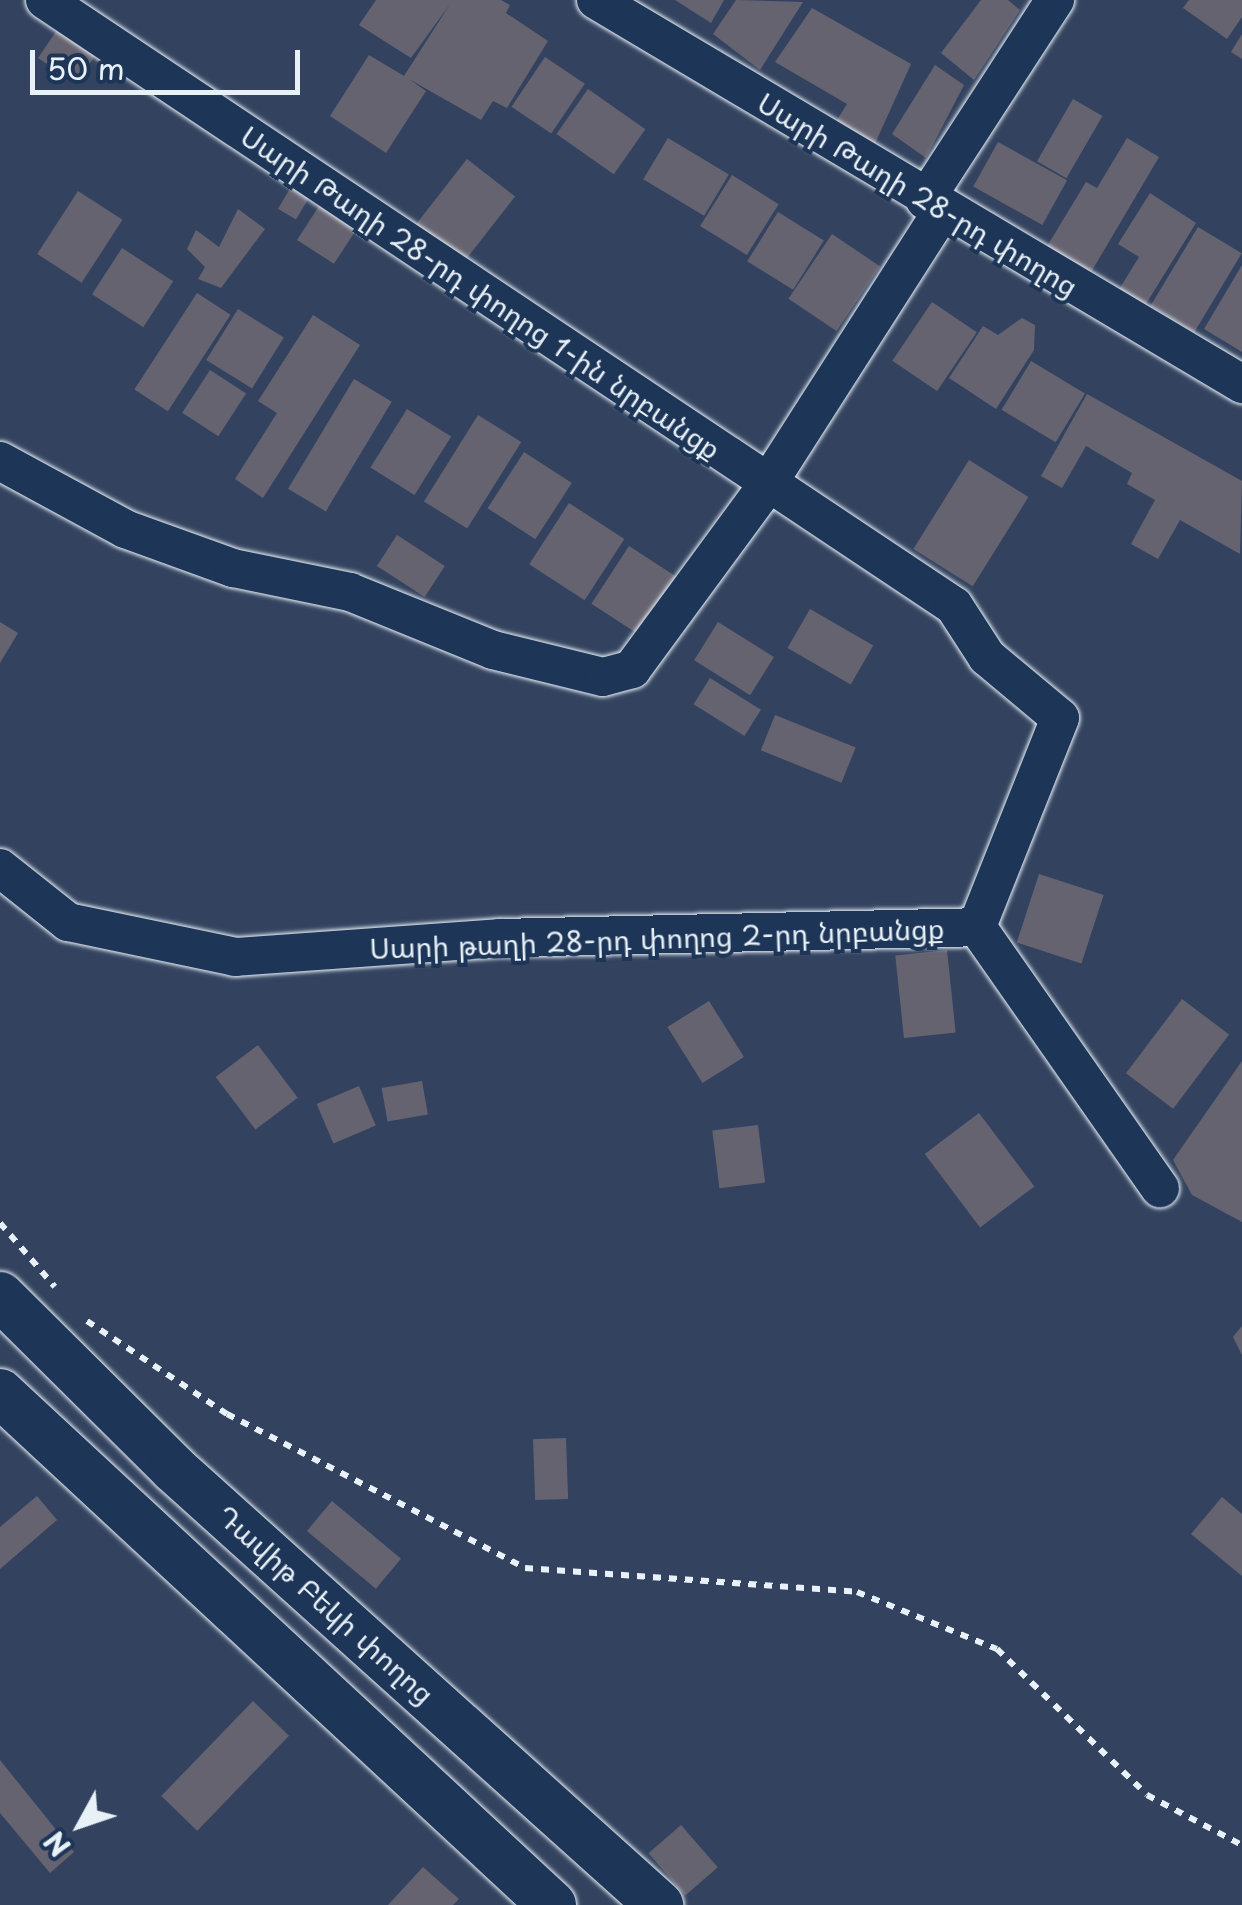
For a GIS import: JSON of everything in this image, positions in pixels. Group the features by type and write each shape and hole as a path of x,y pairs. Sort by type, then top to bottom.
{"main road":[{"name":"Դավիթ Բեկի փողոց","path":"0,1296 173,1468 659,1905"},
{"path":"0,1393 552,1905"}],"street":[{"name":"Սարի Թաղի 28-րդ փողոց 1-ին նրբանցք","path":"45,0 767,486 954,606 987,658 1060,718 977,927"},
{"name":"Սարի Թաղի 28-րդ փողոց","path":"596,0 934,205 1242,384"},
{"path":"0,461 125,529 233,568 350,592 492,650 603,678 632,669 767,486 1055,0"},
{"name":"Սարի թաղի 28-րդ փողոց 2-րդ նրբանցք","path":"0,868 68,922 235,957 500,938 977,927"},
{"path":"977,927 1160,1188"}],"path":[{"path":"0,1223 68,1302"},
{"path":"79,1315 227,1414 525,1568 857,1592 997,1648 1147,1795 1242,1844"}],"building":[{"path":"376,0 501,0 510,5 506,13 548,41 507,108 493,101 481,120 409,79 426,91 386,153 330,116 369,55 404,76 450,4 411,58 359,25"},
{"path":"675,0 724,0 711,23"},
{"path":"736,0 803,2 760,70 713,34"},
{"path":"981,0 1008,0 1020,10 974,80 941,53"},
{"path":"1189,0 1242,0 1242,17 1227,39 1183,8"},
{"path":"812,8 911,64 873,148 834,125 847,104 775,62"},
{"path":"61,24 99,50 76,84 38,58"},
{"path":"1242,34 1242,59 1231,52"},
{"path":"545,57 585,84 551,134 511,107"},
{"path":"935,65 964,85 926,158 892,134"},
{"path":"588,89 645,129 614,174 556,134"},
{"path":"1073,99 1102,116 1066,178 1037,161"},
{"path":"668,138 729,175 704,216 643,179"},
{"path":"1127,138 1159,157 1090,274 1046,248 1086,182 1097,188"},
{"path":"998,142 1067,180 1042,225 973,187"},
{"path":"467,159 515,197 464,262 416,224"},
{"path":"732,175 779,204 747,255 700,226"},
{"path":"297,177 315,188 296,220 278,209"},
{"path":"78,191 122,220 82,283 37,254"},
{"path":"1150,193 1196,223 1141,312 1115,296 1139,257 1118,244"},
{"path":"321,203 358,227 334,264 297,240"},
{"path":"238,209 265,229 221,288 198,279 205,267 187,249 196,230 219,247"},
{"path":"778,212 824,241 793,290 747,261"},
{"path":"1198,227 1242,253 1194,332 1151,306"},
{"path":"832,234 880,266 836,331 788,299"},
{"path":"122,248 173,281 143,327 92,294"},
{"path":"1242,265 1242,352 1204,329"},
{"path":"197,293 231,315 168,411 134,389"},
{"path":"932,302 977,332 937,391 892,361"},
{"path":"238,309 284,338 252,388 206,360"},
{"path":"313,315 360,345 263,498 235,479 277,413 258,401"},
{"path":"1022,318 1035,325 1034,350 996,409 949,378 983,326 998,335"},
{"path":"1031,361 1085,393 1056,442 1002,410"},
{"path":"210,370 246,393 218,436 182,413"},
{"path":"354,379 392,402 326,511 288,489"},
{"path":"1087,394 1242,481 1240,554 1180,520 1158,559 1131,544 1155,500 1127,484 1132,473 1086,446 1062,488 1041,476"},
{"path":"407,409 451,437 415,495 370,468"},
{"path":"478,415 521,442 467,529 424,502"},
{"path":"524,452 572,483 535,539 488,508"},
{"path":"969,460 1028,497 973,586 913,549"},
{"path":"569,503 624,539 585,600 529,564"},
{"path":"397,535 445,566 425,597 377,566"},
{"path":"629,546 685,582 648,640 591,604"},
{"path":"810,609 873,646 851,684 788,648"},
{"path":"0,622 18,633 0,663"},
{"path":"718,622 774,657 750,695 694,660"},
{"path":"710,678 761,710 744,736 694,704"},
{"path":"775,715 856,748 841,783 761,750"},
{"path":"1039,874 1104,895 1081,963 1017,942"},
{"path":"947,950 956,1033 904,1038 895,955"},
{"path":"1182,999 1229,1035 1173,1109 1126,1073"},
{"path":"709,1001 744,1057 702,1083 667,1027"},
{"path":"258,1045 298,1098 255,1130 216,1077"},
{"path":"1242,1061 1242,1222 1192,1195 1173,1160"},
{"path":"422,1081 428,1114 388,1122 382,1088"},
{"path":"359,1086 376,1126 333,1144 317,1104"},
{"path":"979,1113 1034,1186 980,1227 925,1154"},
{"path":"758,1125 765,1183 719,1188 712,1131"},
{"path":"1242,1326 1242,1355 1233,1337"},
{"path":"566,1438 568,1499 535,1500 533,1439"},
{"path":"37,1496 57,1520 0,1569 0,1527"},
{"path":"1222,1497 1242,1514 1242,1576 1191,1534"},
{"path":"332,1501 401,1559 376,1589 307,1531"},
{"path":"253,1701 289,1736 197,1831 161,1796"},
{"path":"0,1760 74,1852 50,1873 0,1813"},
{"path":"681,1825 718,1867 685,1895 649,1853"},
{"path":"423,1867 459,1899 453,1905 388,1905"}]}
